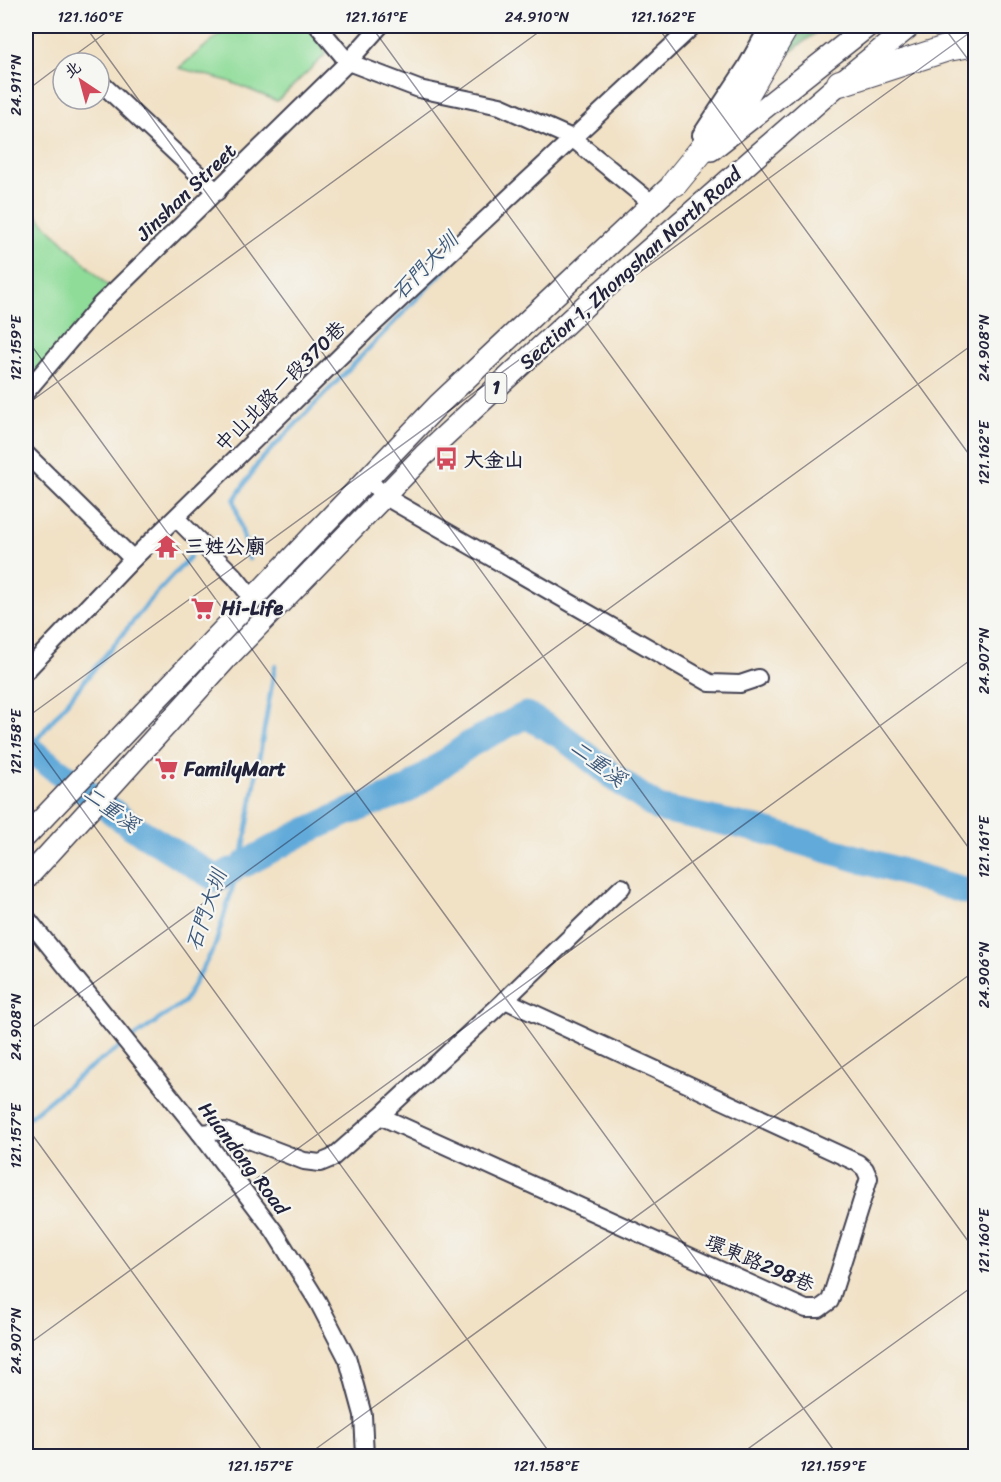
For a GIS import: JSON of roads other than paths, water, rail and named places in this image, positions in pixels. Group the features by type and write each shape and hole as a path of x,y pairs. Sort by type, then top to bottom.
{"highway":[{"path":"675,183 744,98 786,26"},
{"path":"840,83 948,48 975,43"}],"main road":[{"name":"Section 1, Zhongshan North Road","path":"26,836 438,405 709,152 868,26"},
{"name":"Section 1, Zhongshan North Road","path":"26,879 226,659 424,455 588,303 840,83 910,26"},
{"path":"498,348 516,369"}],"street":[{"path":"318,26 348,62 419,89 500,106 577,142 653,204"},
{"name":"Jinshan Street","path":"26,392 100,305 348,62 380,26"},
{"name":"中山北路一段370巷","path":"26,671 133,559 365,332 577,142 693,26"},
{"path":"675,183 705,128 746,67 769,26"},
{"path":"111,92 217,192"},
{"path":"26,454 133,559"},
{"path":"367,478 384,496 710,683 740,684 758,678"},
{"path":"176,518 235,577 252,598"},
{"path":"200,1133 225,1131 304,1161 320,1163 332,1158 505,1000 622,887"},
{"name":"Huandong Road","path":"26,917 200,1133 274,1231 318,1302 348,1360 363,1416 364,1456"},
{"name":"環東路298巷","path":"380,1116 806,1309 819,1309 830,1301 869,1178 865,1168 505,1000"}],"waterway":[{"name":"石門大圳","path":"249,559 234,500 259,462 460,254"},
{"path":"29,749 152,598 190,557"},
{"name":"石門大圳","path":"130,1040 184,1002 215,946 243,852 275,666"},
{"name":"二重溪","path":"246,863 346,813 407,790 470,744 526,715 562,736 658,808 762,830 976,894"},
{"name":"二重溪","path":"26,752 29,749 130,825 217,879 231,871"},
{"name":"石門大圳","path":"26,1120 83,1073 123,1045"}],"place":[{"name":"大金山","path":"446,459"},
{"name":"三姓公廟","path":"167,546"},
{"name":"Hi-Life","path":"203,608"},
{"name":"FamilyMart","path":"166,769"}]}
